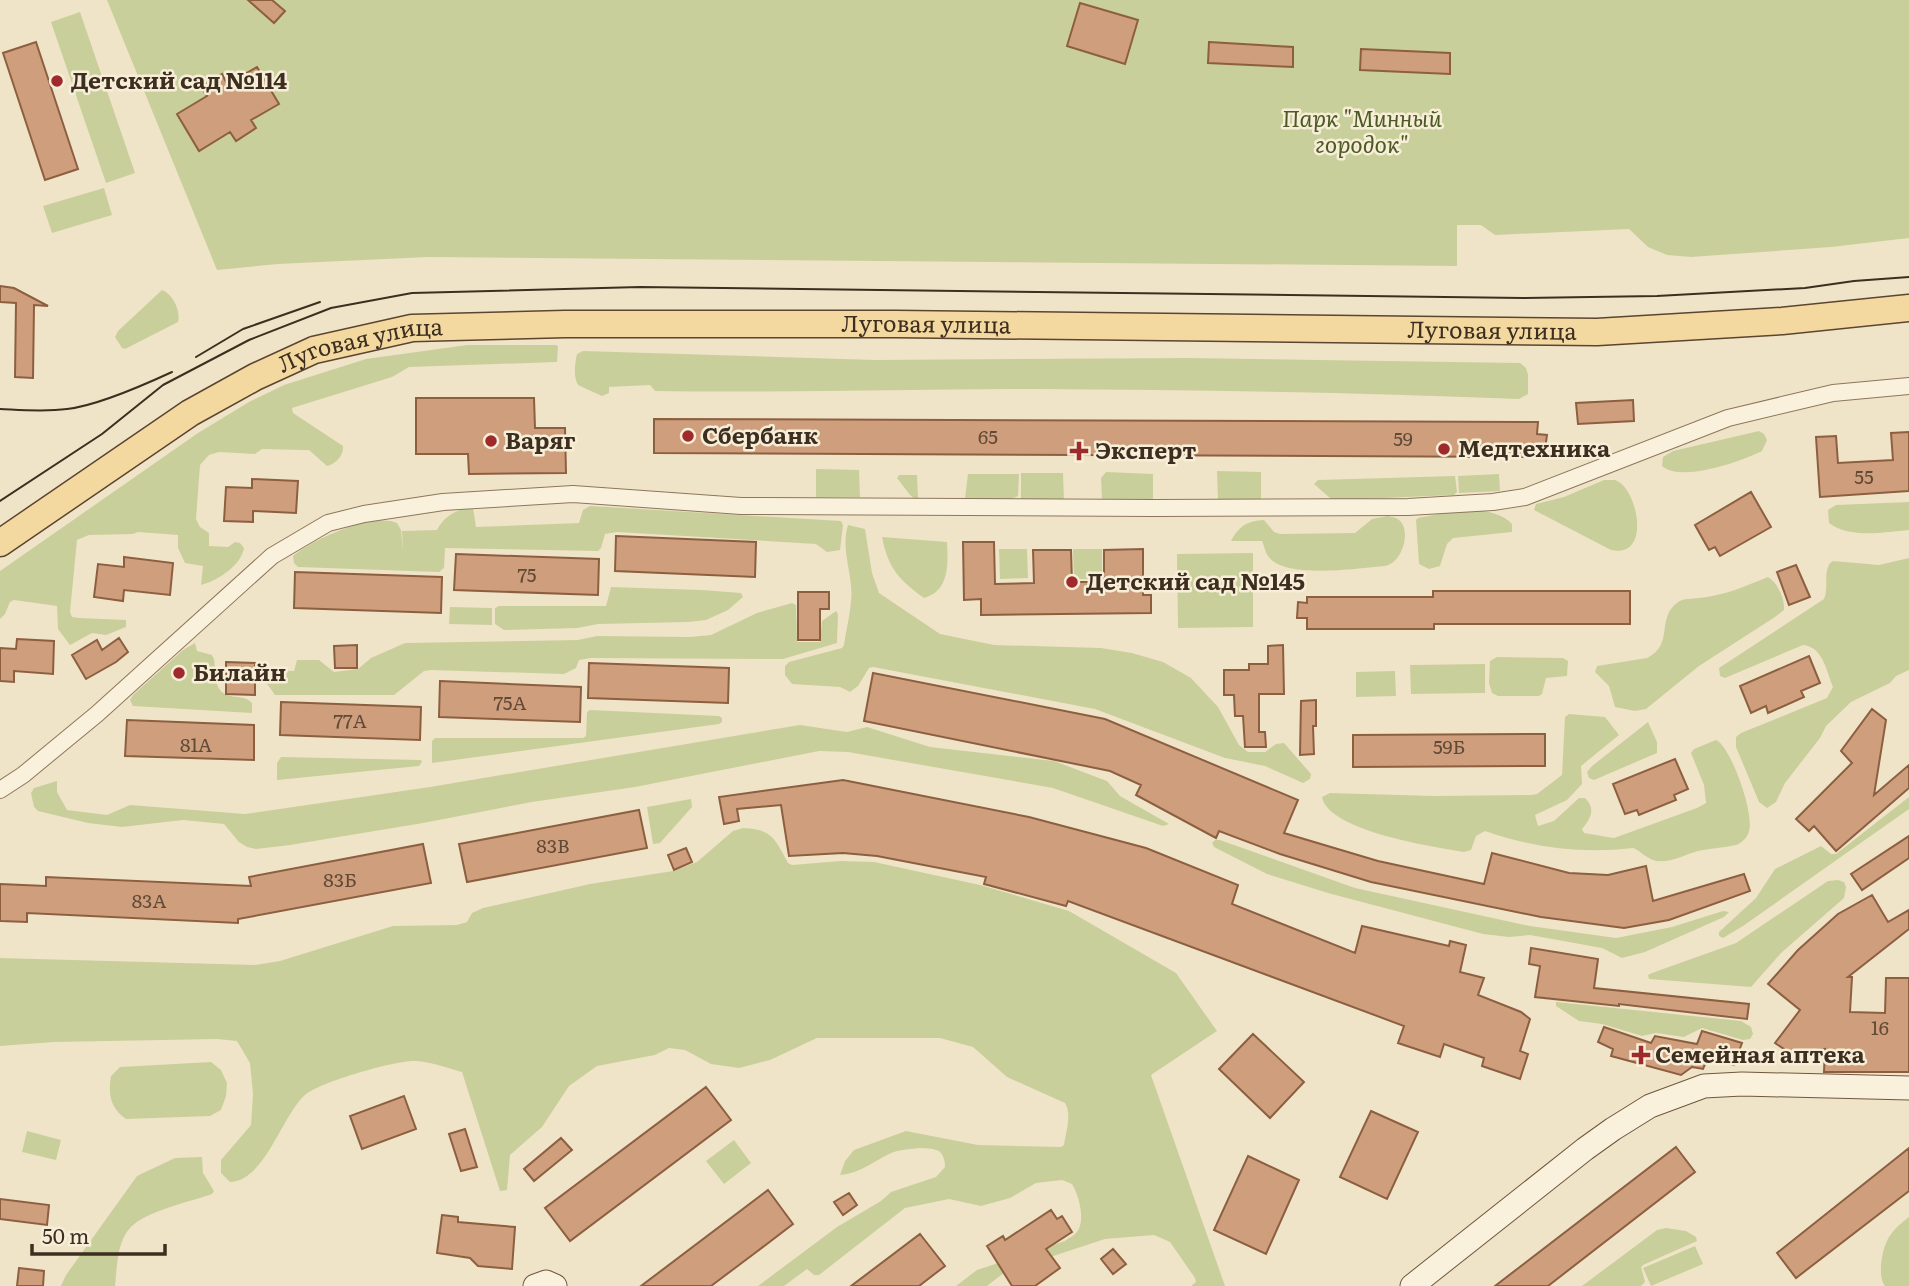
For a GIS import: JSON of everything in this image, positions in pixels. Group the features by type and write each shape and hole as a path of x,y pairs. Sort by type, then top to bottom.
{"main road":[{"name":"Луговая улица","path":"0,543 190,413 255,377 314,350 412,328 565,324 896,324 1597,332 1782,321 1909,308"},
{"path":"1412,1286 1585,1149 1650,1106 1704,1086 1742,1084 1909,1088"},
{"path":"535,1286 546,1282 555,1286"}],"street":[{"path":"0,790 23,775 97,714 272,556 328,523 364,514 443,502 573,494 741,506 1408,507 1493,502 1525,497 1728,418 1833,393 1909,386"}],"green space":[{"name":"Парк \"Минный городок\"","path":"107,0 1909,0 1909,238 1831,247 1691,257 1667,255 1648,247 1629,229 1495,235 1481,225 1457,225 1457,266 428,257 278,264 217,270"},
{"path":"80,12 135,173 106,183 51,22"},
{"path":"104,188 112,215 52,233 43,206"},
{"path":"162,290 170,295 175,303 178,322 125,349 122,348 115,337 118,331"},
{"path":"467,345 556,345 557,362 409,367 392,377 292,408 293,413 343,446 341,456 336,461 327,466 309,450 262,449 255,454 219,452 209,455 200,465 196,519 200,527 209,533 209,546 228,547 235,542 244,548 238,561 227,572 201,585 203,566 185,563 178,548 178,535 138,532 89,535 77,540 70,612 72,617 126,620 126,627 106,635 92,633 70,645 58,629 57,606 14,600 0,619 0,571 198,433 249,402 284,385 366,359"},
{"path":"583,351 875,360 1189,358 1520,363 1526,368 1528,375 1528,394 1519,399 1093,389 655,391 650,385 609,387 609,393 602,396 576,382 577,354"},
{"path":"1759,431 1767,440 1762,451 1741,460 1697,471 1671,471 1662,466 1663,457 1673,451"},
{"path":"816,469 859,470 860,497 816,497"},
{"path":"1217,471 1261,472 1261,499 1218,500"},
{"path":"1106,472 1153,474 1153,500 1102,500 1101,478"},
{"path":"1021,473 1063,473 1064,502 1021,502"},
{"path":"968,474 1019,474 1018,496 1002,503 917,501 897,478 899,475 917,475 918,498 965,498"},
{"path":"1499,474 1500,491 1459,493 1458,476"},
{"path":"1455,476 1457,492 1454,495 1337,500 1331,499 1314,484 1318,480"},
{"path":"1604,480 1615,480 1623,485 1634,507 1637,533 1632,544 1624,550 1611,550 1534,510 1536,504 1564,497"},
{"path":"1909,502 1909,530 1857,533 1829,523 1828,510 1836,505"},
{"path":"590,506 841,521 843,525 840,550 827,552 816,544 617,532 605,534 598,551 445,548 444,568 439,572 298,567 294,563 293,556 314,542 344,529 373,521 397,523 401,530 403,552 402,531 437,530 447,517 462,509 473,508 476,527 579,523 583,510"},
{"path":"1474,510 1500,515 1512,524 1512,532 1453,538 1447,544 1440,566 1429,569 1419,564 1418,518"},
{"path":"1388,516 1403,524 1405,537 1397,558 1385,566 1323,571 1289,568 1268,556 1262,541 1231,541 1244,525 1264,520 1274,532 1280,534 1355,533 1372,519"},
{"path":"848,525 865,529 872,573 879,593 940,634 994,645 1101,648 1163,662 1191,678 1218,707 1239,745 1248,752 1265,752 1276,744 1284,743 1311,774 1310,779 1303,783 1265,766 1225,758 1095,709 873,667 869,668 858,686 850,692 840,687 792,684 785,675 785,666 789,662 842,648 844,645 851,592 846,544"},
{"path":"882,537 947,542 946,575 939,589 924,598 908,585 891,565"},
{"path":"999,549 1027,549 1028,578 1000,579"},
{"path":"1073,549 1102,549 1102,579 1074,579"},
{"path":"1253,553 1253,627 1178,628 1177,554"},
{"path":"1909,558 1909,670 1896,676 1890,683 1851,702 1826,726 1820,738 1785,783 1776,802 1767,808 1759,802 1736,747 1736,737 1827,698 1833,687 1819,655 1815,650 1803,645 1725,678 1720,676 1719,668 1824,599 1827,572 1833,561 1879,565"},
{"path":"1768,577 1780,592 1784,610 1699,666 1646,709 1635,711 1615,707 1609,686 1595,672 1597,666 1647,658 1655,652 1663,639 1667,616 1678,602 1726,593"},
{"path":"611,587 702,590 741,593 743,597 728,610 706,620 688,622 504,630 495,624 495,608 499,606 606,606"},
{"path":"792,603 796,605 797,642 820,642 822,621 836,611 837,643 783,659 591,658 579,660 576,668 564,674 431,670 424,671 394,695 275,695 263,678 264,670 294,671 297,660 319,660 334,672 358,669 371,658 405,643 711,635 757,613"},
{"path":"450,607 492,608 492,625 449,624"},
{"path":"195,643 197,651 212,655 217,685 223,693 249,700 252,703 252,713 133,706 130,700 133,695 183,650"},
{"path":"1497,657 1563,658 1568,661 1567,676 1546,678 1539,696 1498,696 1492,693 1489,683 1490,661"},
{"path":"1485,664 1485,693 1411,694 1410,665"},
{"path":"1395,671 1396,696 1356,697 1356,672"},
{"path":"587,712 719,716 722,722 432,763 432,741 435,738 583,738 586,736"},
{"path":"1569,714 1605,717 1619,735 1581,766 1582,784 1567,800 1535,815 1538,826 1554,821 1579,798 1585,798 1591,810 1582,829 1584,833 1614,838 1697,808 1706,803 1704,785 1691,753 1694,749 1716,740 1729,755 1746,799 1750,826 1746,838 1736,845 1698,851 1662,861 1653,860 1633,848 1558,848 1521,842 1485,831 1476,836 1471,850 1464,852 1407,841 1362,828 1342,819 1329,809 1322,797 1330,793 1434,796 1537,794 1562,775 1565,717"},
{"path":"1648,722 1657,742 1657,753 1594,780 1589,778 1587,772 1592,766"},
{"path":"800,725 847,732 867,727 930,747 1054,761 1107,781 1120,796 1169,824 1163,826 1053,788 848,752 819,751 635,787 256,849 239,842 224,824 183,820 122,827 88,823 38,811 34,807 31,793 34,788 57,781 57,792 67,810 107,815 130,805 245,814 430,787"},
{"path":"281,757 422,762 419,766 277,780 277,763"},
{"path":"1909,797 1909,809 1743,926 1723,938 1719,936 1719,932 1756,898 1775,869 1821,846 1831,854 1836,854"},
{"path":"691,799 692,807 660,843 653,844 647,807"},
{"path":"743,828 767,833 792,865 840,861 874,862 980,885 1069,911 1176,973 1217,1031 1151,1075 1225,1286 1191,1286 1196,1282 1195,1278 1170,1242 1154,1235 1105,1239 1005,1272 987,1286 956,1286 977,1270 1065,1241 1075,1234 1081,1224 1079,1202 1072,1184 1062,1180 1036,1183 1010,1198 981,1206 949,1199 905,1208 819,1275 814,1275 807,1269 784,1286 758,1286 837,1227 881,1201 891,1192 936,1177 945,1167 940,1152 916,1148 891,1153 860,1170 840,1175 845,1161 854,1150 906,1131 978,1145 1064,1145 1068,1118 1065,1103 1007,1077 973,1047 940,1038 817,1038 770,1060 739,1068 711,1064 685,1050 669,1048 655,1055 597,1066 569,1086 542,1127 510,1155 507,1190 500,1191 462,1072 432,1063 414,1061 390,1064 313,1090 297,1104 272,1146 253,1171 242,1179 230,1182 221,1173 221,1160 251,1125 253,1094 250,1063 237,1041 217,1039 54,1042 0,1046 0,958 255,965 280,961 393,926 457,925 467,922 472,913 483,908 590,884 673,871 697,862 733,831"},
{"path":"1215,840 1355,888 1530,926 1616,938 1672,927 1723,911 1729,912 1724,917 1645,952 1622,958 1602,948 1530,935 1509,937 1483,934 1328,893 1267,874 1214,847 1212,843"},
{"path":"1828,881 1844,882 1846,887 1844,898 1781,953 1751,987 1649,979 1648,975 1652,973 1736,943"},
{"path":"1556,1002 1741,1021 1751,1027 1753,1034 1750,1039 1743,1040 1702,1028 1684,1037 1656,1033 1642,1036 1602,1024 1579,1021 1556,1006"},
{"path":"211,1062 221,1070 227,1083 221,1110 210,1116 126,1119 113,1105 110,1095 111,1076 120,1067"},
{"path":"27,1131 61,1140 56,1160 22,1152"},
{"path":"734,1140 751,1163 724,1184 706,1161"},
{"path":"202,1157 203,1173 214,1191 212,1194 157,1212 130,1228 120,1247 115,1286 61,1286 66,1275 137,1176 175,1158"},
{"path":"1909,1217 1909,1286 1885,1286 1881,1276 1884,1248 1893,1231"},
{"path":"1666,1228 1686,1231 1696,1237 1697,1241 1643,1265 1641,1267 1645,1282 1641,1286 1582,1286 1657,1230"},
{"path":"1695,1246 1703,1264 1651,1286 1643,1268"}],"building":[{"path":"248,0 272,0 285,11 274,23"},
{"path":"1080,3 1138,20 1125,64 1067,46"},
{"path":"36,42 78,169 45,180 3,53"},
{"path":"1209,42 1293,47 1293,67 1208,63"},
{"path":"1361,49 1450,53 1450,74 1360,70"},
{"path":"257,67 279,104 251,120 256,128 236,141 230,132 199,151 177,114 207,96 201,87 222,74 227,84"},
{"path":"0,286 14,288 48,306 34,305 33,378 15,377 16,303 0,302"},
{"name":"Варяг","path":"416,398 534,398 535,428 565,428 566,473 469,474 468,454 416,454"},
{"path":"1633,400 1634,421 1578,424 1576,403"},
{"path":"654,419 1538,422 1537,434 1547,435 1544,457 654,453"},
{"path":"1909,432 1909,491 1820,497 1816,437 1836,436 1838,463 1893,460 1891,433"},
{"path":"252,479 298,481 296,513 253,511 253,522 224,521 226,487 252,488"},
{"path":"1751,492 1771,527 1720,556 1715,547 1709,550 1695,525"},
{"path":"616,536 756,542 755,577 615,571"},
{"path":"963,542 994,542 995,584 1034,583 1033,550 1071,550 1072,582 1104,582 1104,550 1143,549 1143,595 1151,595 1151,613 981,615 981,599 964,600"},
{"path":"456,554 599,559 598,595 454,590"},
{"path":"124,557 173,563 170,595 124,590 123,601 94,597 98,564 124,567"},
{"path":"1796,565 1810,597 1789,605 1777,572"},
{"path":"295,572 442,577 441,613 294,608"},
{"path":"1433,591 1630,591 1630,624 1434,624 1434,629 1307,629 1307,618 1297,618 1298,602 1307,603 1307,597 1433,597"},
{"path":"798,592 829,592 829,609 820,609 820,640 798,640"},
{"path":"119,638 128,652 86,679 72,655 97,640 102,650"},
{"path":"17,639 54,641 53,674 14,671 14,682 0,681 0,648 16,649"},
{"path":"357,645 357,668 335,668 334,646"},
{"path":"1283,645 1284,694 1259,694 1259,732 1265,732 1266,747 1245,747 1243,716 1235,716 1234,695 1224,695 1224,670 1249,670 1249,664 1268,664 1268,646"},
{"path":"1809,656 1820,683 1801,691 1804,697 1768,713 1766,706 1751,713 1740,686"},
{"path":"226,662 255,663 255,695 226,694"},
{"path":"589,663 729,668 728,703 588,698"},
{"path":"873,673 1105,719 1298,800 1284,833 1378,861 1484,884 1492,853 1569,873 1608,875 1646,866 1653,901 1744,874 1750,891 1669,920 1624,928 1541,917 1371,882 1280,854 1219,831 1216,838 1136,795 1141,785 1110,771 864,721"},
{"path":"440,681 581,687 580,722 439,717"},
{"path":"1316,700 1314,754 1300,755 1301,701"},
{"path":"281,702 421,707 420,740 280,735"},
{"path":"1872,709 1886,720 1874,795 1909,765 1909,788 1836,851 1814,826 1809,831 1796,819 1852,763 1841,751"},
{"path":"127,720 254,725 254,760 125,756"},
{"path":"1545,734 1545,766 1353,767 1353,735"},
{"path":"1675,759 1688,789 1674,795 1676,800 1639,815 1637,810 1625,814 1613,784"},
{"path":"843,780 1029,817 1146,848 1238,885 1232,904 1355,953 1362,926 1449,946 1450,941 1466,945 1460,972 1484,978 1478,995 1521,1012 1530,1019 1520,1051 1528,1054 1520,1079 1482,1066 1484,1058 1444,1044 1440,1057 1398,1043 1404,1026 1068,901 1066,906 984,884 986,877 877,856 843,853 789,856 781,805 737,809 739,821 724,824 719,797"},
{"path":"639,810 647,848 467,882 459,844"},
{"path":"1909,836 1909,858 1862,890 1851,874"},
{"path":"423,844 431,883 238,919 238,923 27,913 27,922 0,921 0,884 46,886 46,877 251,886 249,877"},
{"path":"686,848 692,862 674,870 668,855"},
{"path":"1872,895 1888,922 1909,910 1909,929 1848,977 1852,977 1850,1012 1885,1013 1886,978 1909,978 1909,1072 1824,1072 1825,1049 1790,1053 1775,1043 1800,1010 1768,984 1798,950 1838,914"},
{"path":"1531,948 1598,959 1594,988 1749,1004 1747,1019 1535,997 1540,966 1529,964"},
{"path":"1604,1027 1651,1043 1655,1036 1697,1044 1702,1031 1742,1043 1734,1065 1708,1058 1703,1069 1692,1067 1681,1075 1611,1056 1613,1049 1598,1042"},
{"path":"1253,1034 1304,1082 1270,1118 1219,1069"},
{"path":"706,1087 731,1120 570,1241 545,1208"},
{"path":"404,1096 416,1129 362,1149 350,1116"},
{"path":"1371,1111 1418,1132 1387,1199 1340,1177"},
{"path":"465,1129 477,1167 461,1171 449,1134"},
{"path":"561,1138 572,1150 534,1181 524,1169"},
{"path":"1676,1147 1695,1172 1548,1286 1495,1286"},
{"path":"1909,1148 1909,1191 1796,1278 1777,1253"},
{"path":"1248,1156 1299,1180 1266,1254 1214,1230"},
{"path":"768,1190 793,1224 755,1253 711,1286 641,1286"},
{"path":"849,1193 857,1205 843,1215 834,1202"},
{"path":"0,1199 49,1205 47,1225 0,1219"},
{"path":"1051,1210 1057,1219 1062,1216 1072,1232 1046,1249 1060,1268 1035,1286 1012,1286 987,1246 1003,1236 1005,1240"},
{"path":"442,1215 458,1217 458,1222 515,1227 512,1269 478,1266 470,1258 437,1253"},
{"path":"920,1234 945,1266 919,1286 851,1286"},
{"path":"1113,1249 1126,1264 1113,1274 1101,1259"},
{"path":"19,1268 44,1271 43,1286 17,1286"}],"tram line":[{"path":"0,501 102,434 163,385 249,340 331,308 412,293 640,287 1523,298 1657,296 1805,288 1909,277"},
{"path":"196,357 243,329 320,302"},
{"path":"0,409 50,410 92,404 172,372"}],"place":[{"name":"Детский сад №114","path":"57,81"},
{"name":"Сбербанк","path":"688,436"},
{"name":"Варяг","path":"491,441"},
{"name":"Медтехника","path":"1444,449"},
{"name":"Эксперт","path":"1079,451"},
{"name":"Детский сад №145","path":"1072,582"},
{"name":"Билайн","path":"179,673"},
{"name":"Семейная аптека","path":"1641,1055"}]}
